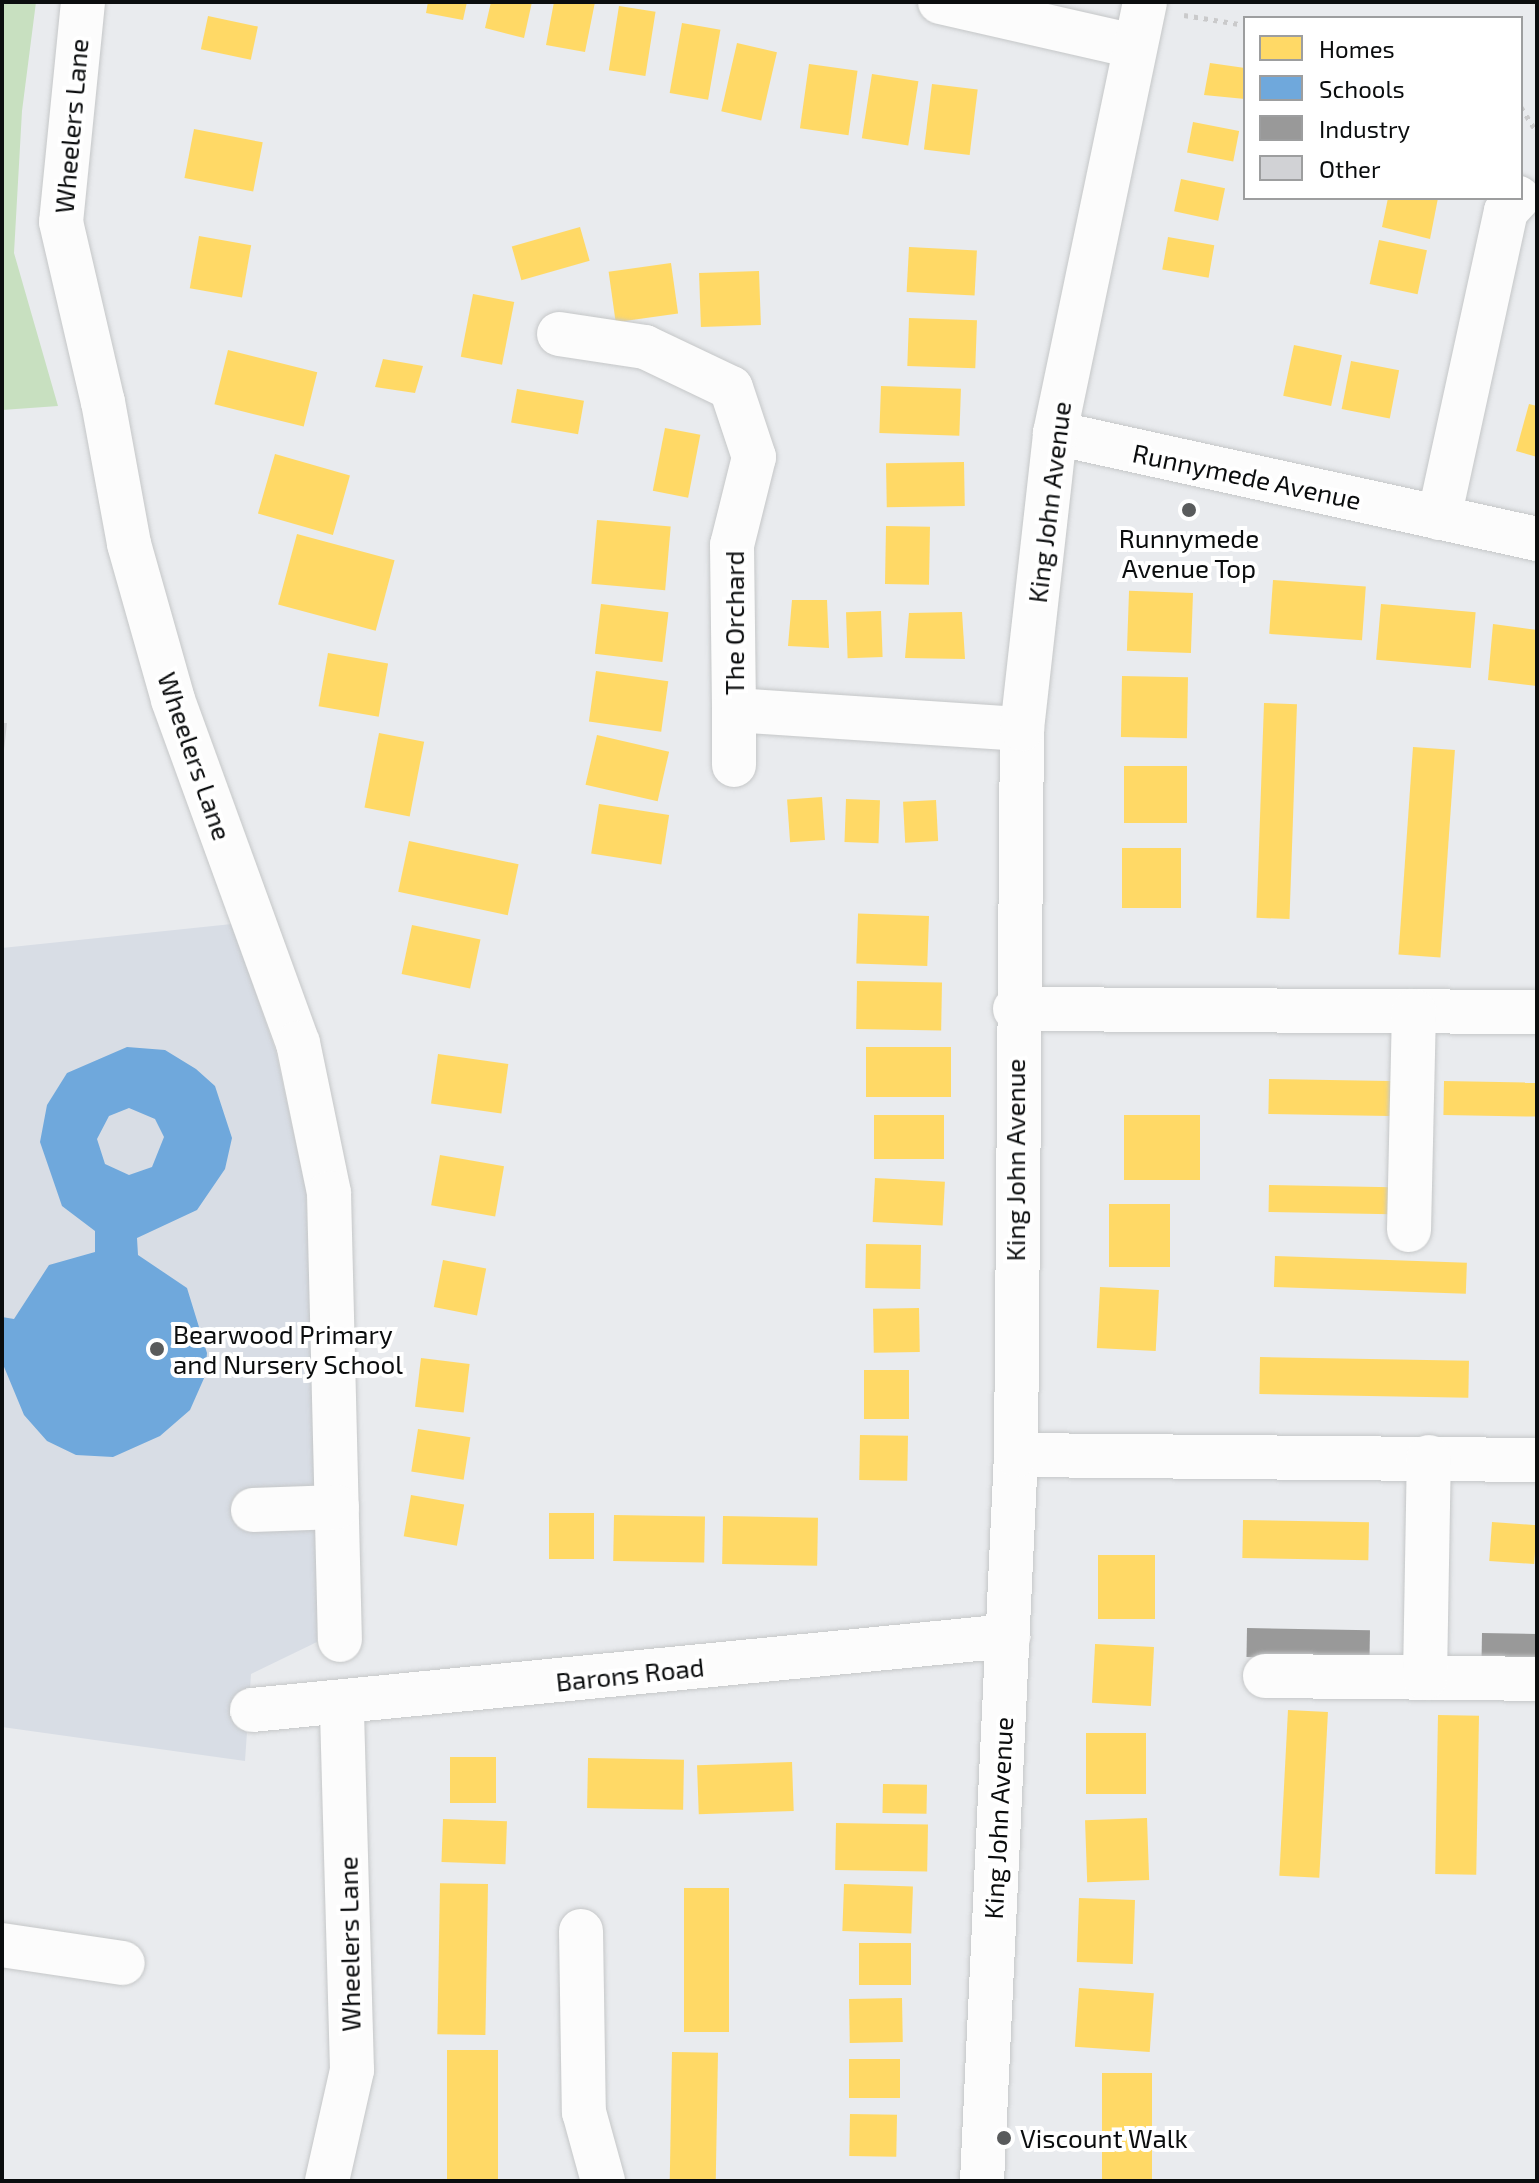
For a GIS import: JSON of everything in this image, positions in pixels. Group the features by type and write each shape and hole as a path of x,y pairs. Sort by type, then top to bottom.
{"street":[{"name":"Wheelers Lane","path":"83,2 61,222 103,402 129,544 169,686 298,1043 329,1193 340,1640"},
{"path":"940,2 1141,18"},
{"name":"King John Avenue","path":"982,2181 1016,1455 1015,1009 1022,729 1055,433 1141,18"},
{"path":"1523,192 1537,176"},
{"path":"1439,518 1506,211 1516,200"},
{"name":"The Orchard","path":"559,334 645,347 731,388 754,457 732,545 734,765"},
{"name":"Runnymede Avenue","path":"1055,433 1537,539"},
{"name":"The Orchard","path":"734,710 1022,729"},
{"path":"1015,1009 1537,1012"},
{"path":"1409,1230 1414,1011"},
{"path":"1016,1455 1537,1460"},
{"path":"1425,1678 1429,1457"},
{"path":"253,1510 337,1507"},
{"name":"Barons Road","path":"252,1710 1008,1636"},
{"path":"1265,1676 1537,1679"},
{"name":"Wheelers Lane","path":"327,2181 352,2070 342,1703"},
{"path":"581,1931 584,2112 603,2181"},
{"path":"2,1945 123,1963"}],"path":[{"path":"1141,18 1243,25"},
{"path":"1523,110 1537,133"}],"shaded area":[{"name":"Bearwood Primary and Nursery School","path":"232,924 276,1052 306,1190 317,1508 317,1642 251,1674 245,1761 2,1727 2,948"}],"green space":[{"path":"2,2 36,2 22,111 14,253 58,406 2,410"}],"building: Homes":[{"path":"428,2 467,2 463,20 426,13"},
{"path":"491,2 532,2 524,38 485,28"},
{"path":"554,2 595,2 585,52 546,45"},
{"path":"619,6 656,12 645,76 609,70"},
{"path":"208,16 258,27 251,60 201,49"},
{"path":"682,23 720,30 708,100 670,93"},
{"path":"737,43 777,52 761,120 721,111"},
{"path":"1210,63 1243,68 1243,99 1204,95"},
{"path":"809,64 858,71 848,135 800,128"},
{"path":"872,74 918,81 908,146 862,138"},
{"path":"932,84 978,90 970,155 924,150"},
{"path":"1193,122 1239,131 1233,161 1187,152"},
{"path":"194,129 263,142 253,191 184,178"},
{"path":"1181,179 1225,188 1218,221 1174,211"},
{"path":"1388,200 1438,200 1430,239 1382,227"},
{"path":"580,227 590,261 521,280 512,247"},
{"path":"199,236 251,245 242,297 190,288"},
{"path":"1168,237 1214,245 1209,278 1162,269"},
{"path":"1379,240 1427,250 1418,294 1370,284"},
{"path":"909,247 977,251 975,295 907,292"},
{"path":"671,263 678,314 616,322 609,272"},
{"path":"759,271 761,325 701,327 699,273"},
{"path":"473,294 514,302 502,365 461,357"},
{"path":"909,318 977,320 975,368 907,366"},
{"path":"1294,345 1342,355 1331,406 1283,396"},
{"path":"228,350 317,372 304,427 214,404"},
{"path":"383,359 423,366 415,393 375,387"},
{"path":"1351,361 1399,370 1390,418 1342,409"},
{"path":"881,386 961,389 959,436 879,433"},
{"path":"517,389 584,401 578,434 511,422"},
{"path":"1529,404 1537,406 1537,457 1516,451"},
{"path":"665,428 700,435 688,498 653,491"},
{"path":"275,454 350,475 333,535 258,514"},
{"path":"964,462 965,506 887,507 886,463"},
{"path":"597,520 671,526 665,590 591,584"},
{"path":"886,526 930,527 929,585 885,584"},
{"path":"297,534 395,560 376,631 278,605"},
{"path":"1273,580 1366,586 1362,640 1269,634"},
{"path":"1129,591 1193,593 1191,653 1127,651"},
{"path":"792,600 827,600 829,648 788,646"},
{"path":"601,604 668,612 662,662 595,654"},
{"path":"1381,604 1476,612 1471,668 1376,660"},
{"path":"881,611 883,657 848,658 846,612"},
{"path":"962,612 965,659 905,658 909,613"},
{"path":"1493,624 1537,630 1537,686 1488,680"},
{"path":"328,653 388,664 379,717 319,706"},
{"path":"596,671 668,681 661,732 589,722"},
{"path":"1122,676 1188,677 1187,738 1121,737"},
{"path":"1264,703 1297,704 1289,919 1256,918"},
{"path":"379,733 424,742 410,816 364,808"},
{"path":"597,735 669,752 658,801 586,785"},
{"path":"1413,747 1455,750 1440,957 1398,954"},
{"path":"1124,766 1187,766 1187,823 1124,823"},
{"path":"822,797 825,840 790,842 787,799"},
{"path":"846,799 880,800 878,843 844,842"},
{"path":"936,800 938,841 905,843 903,802"},
{"path":"599,804 669,815 661,864 591,853"},
{"path":"409,841 519,864 508,915 398,892"},
{"path":"1122,848 1181,848 1181,908 1122,908"},
{"path":"858,914 929,916 927,966 856,963"},
{"path":"412,925 480,940 470,988 402,974"},
{"path":"857,981 942,982 941,1030 856,1029"},
{"path":"866,1047 951,1047 951,1097 866,1097"},
{"path":"438,1054 508,1064 501,1113 431,1104"},
{"path":"1269,1079 1404,1081 1403,1116 1268,1114"},
{"path":"1444,1081 1537,1083 1536,1117 1443,1115"},
{"path":"874,1115 944,1115 944,1159 874,1159"},
{"path":"1124,1115 1200,1115 1200,1180 1124,1180"},
{"path":"440,1155 504,1166 495,1217 431,1205"},
{"path":"875,1178 945,1182 943,1226 873,1222"},
{"path":"1269,1185 1392,1187 1392,1214 1269,1212"},
{"path":"1109,1204 1170,1204 1170,1267 1109,1267"},
{"path":"866,1244 921,1245 920,1289 865,1288"},
{"path":"1275,1256 1467,1263 1466,1294 1274,1287"},
{"path":"443,1260 486,1268 477,1316 434,1307"},
{"path":"1100,1287 1159,1290 1156,1351 1097,1348"},
{"path":"919,1308 920,1352 874,1353 873,1309"},
{"path":"1260,1357 1469,1361 1468,1398 1259,1394"},
{"path":"421,1358 470,1364 464,1413 415,1407"},
{"path":"864,1370 909,1370 909,1419 864,1419"},
{"path":"418,1429 470,1437 464,1480 411,1471"},
{"path":"860,1435 908,1436 907,1481 859,1480"},
{"path":"411,1495 464,1504 457,1546 404,1536"},
{"path":"549,1513 594,1513 594,1559 549,1559"},
{"path":"614,1515 705,1517 704,1563 613,1561"},
{"path":"723,1516 818,1518 817,1566 722,1564"},
{"path":"1243,1520 1369,1522 1368,1560 1242,1558"},
{"path":"1492,1522 1537,1525 1534,1564 1489,1561"},
{"path":"1098,1555 1155,1555 1155,1619 1098,1619"},
{"path":"1095,1644 1154,1647 1151,1706 1092,1703"},
{"path":"1288,1710 1328,1712 1319,1878 1279,1876"},
{"path":"1438,1715 1479,1716 1476,1875 1435,1874"},
{"path":"1086,1733 1146,1733 1146,1794 1086,1794"},
{"path":"450,1757 496,1757 496,1803 450,1803"},
{"path":"588,1758 684,1760 683,1810 587,1808"},
{"path":"792,1762 794,1811 699,1814 697,1765"},
{"path":"883,1784 927,1785 926,1814 882,1813"},
{"path":"1147,1818 1149,1880 1087,1882 1085,1820"},
{"path":"443,1819 507,1821 505,1864 441,1862"},
{"path":"836,1823 928,1825 927,1872 835,1870"},
{"path":"440,1883 488,1884 485,2035 437,2034"},
{"path":"844,1884 913,1886 911,1933 842,1931"},
{"path":"684,1888 729,1888 729,2032 684,2032"},
{"path":"1079,1898 1135,1900 1133,1964 1077,1962"},
{"path":"859,1943 911,1943 911,1985 859,1985"},
{"path":"1079,1988 1154,1993 1150,2052 1075,2047"},
{"path":"902,1998 903,2042 850,2043 849,1999"},
{"path":"447,2050 498,2050 498,2181 447,2181"},
{"path":"672,2052 718,2053 716,2181 670,2181"},
{"path":"849,2059 900,2059 900,2098 849,2098"},
{"path":"1102,2073 1152,2073 1152,2179 1102,2179"},
{"path":"850,2114 897,2115 896,2157 849,2156"}],"building: Schools":[{"path":"127,1047 165,1050 196,1069 215,1086 232,1138 225,1169 197,1210 137,1238 138,1255 187,1288 207,1353 205,1376 190,1410 160,1436 113,1457 76,1455 47,1441 24,1415 2,1362 2,1317 14,1319 49,1265 95,1252 95,1231 62,1206 40,1142 47,1105 67,1073","holes":["129,1108 155,1119 164,1137 152,1167 129,1175 105,1164 97,1139 109,1116"]}],"building: Industry":[{"path":"1247,1628 1370,1630 1369,1659 1246,1657"},
{"path":"1482,1633 1537,1634 1536,1667 1481,1666"}],"building: Other":[{"path":"2,723 7,723 2,768"}],"place":[{"name":"Runnymede Avenue Top","path":"1189,510"},
{"name":"Bearwood Primary and Nursery School","path":"157,1349"},
{"name":"Viscount Walk","path":"1004,2138"}]}
